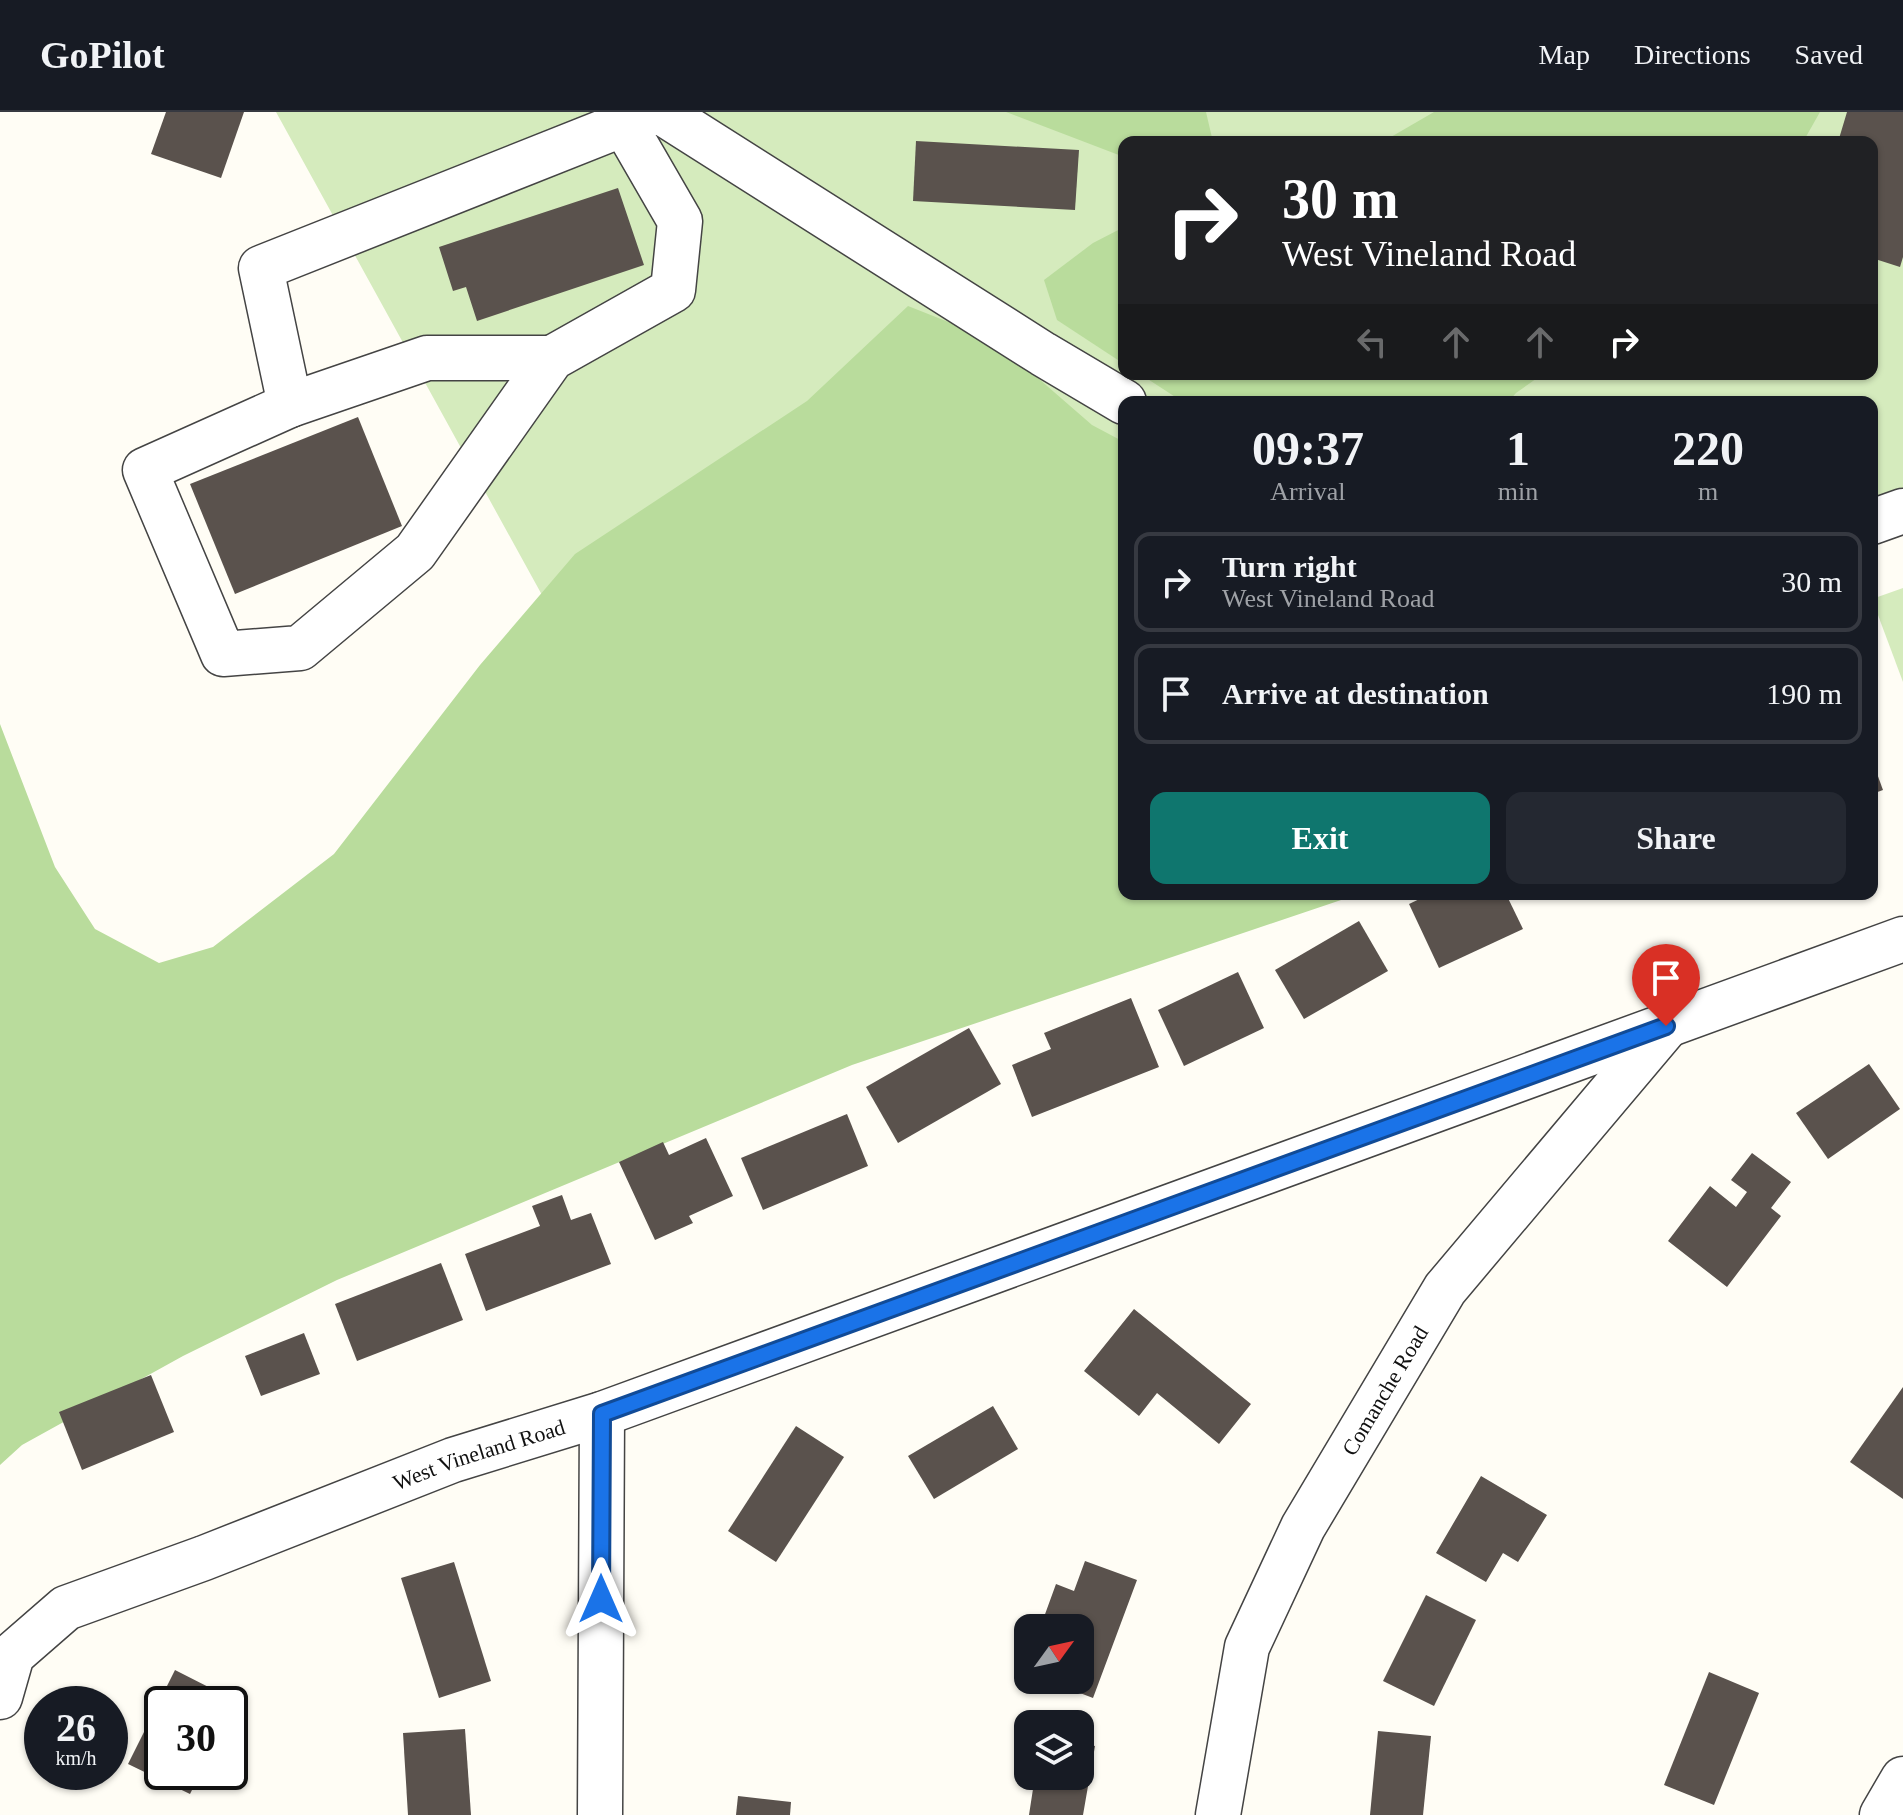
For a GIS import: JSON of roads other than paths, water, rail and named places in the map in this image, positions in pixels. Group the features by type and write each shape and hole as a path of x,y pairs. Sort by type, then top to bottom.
{"street":[{"path":"552,358 427,358 290,405 145,470 223,654 300,648 415,552 552,358 673,290 680,221 646,116"},
{"path":"646,116 1118,398"},
{"path":"290,405 261,268 646,116"},
{"path":"1878,520 1903,511"},
{"name":"West Vineland Road","path":"0,1697 12,1655 66,1608 204,1558 453,1460 602,1414 1903,939"},
{"name":"Comanche Road","path":"1218,1815 1247,1647 1303,1527 1445,1289 1666,1026"},
{"path":"600,1815 602,1414"},
{"path":"1882,1815 1903,1779"}]}
